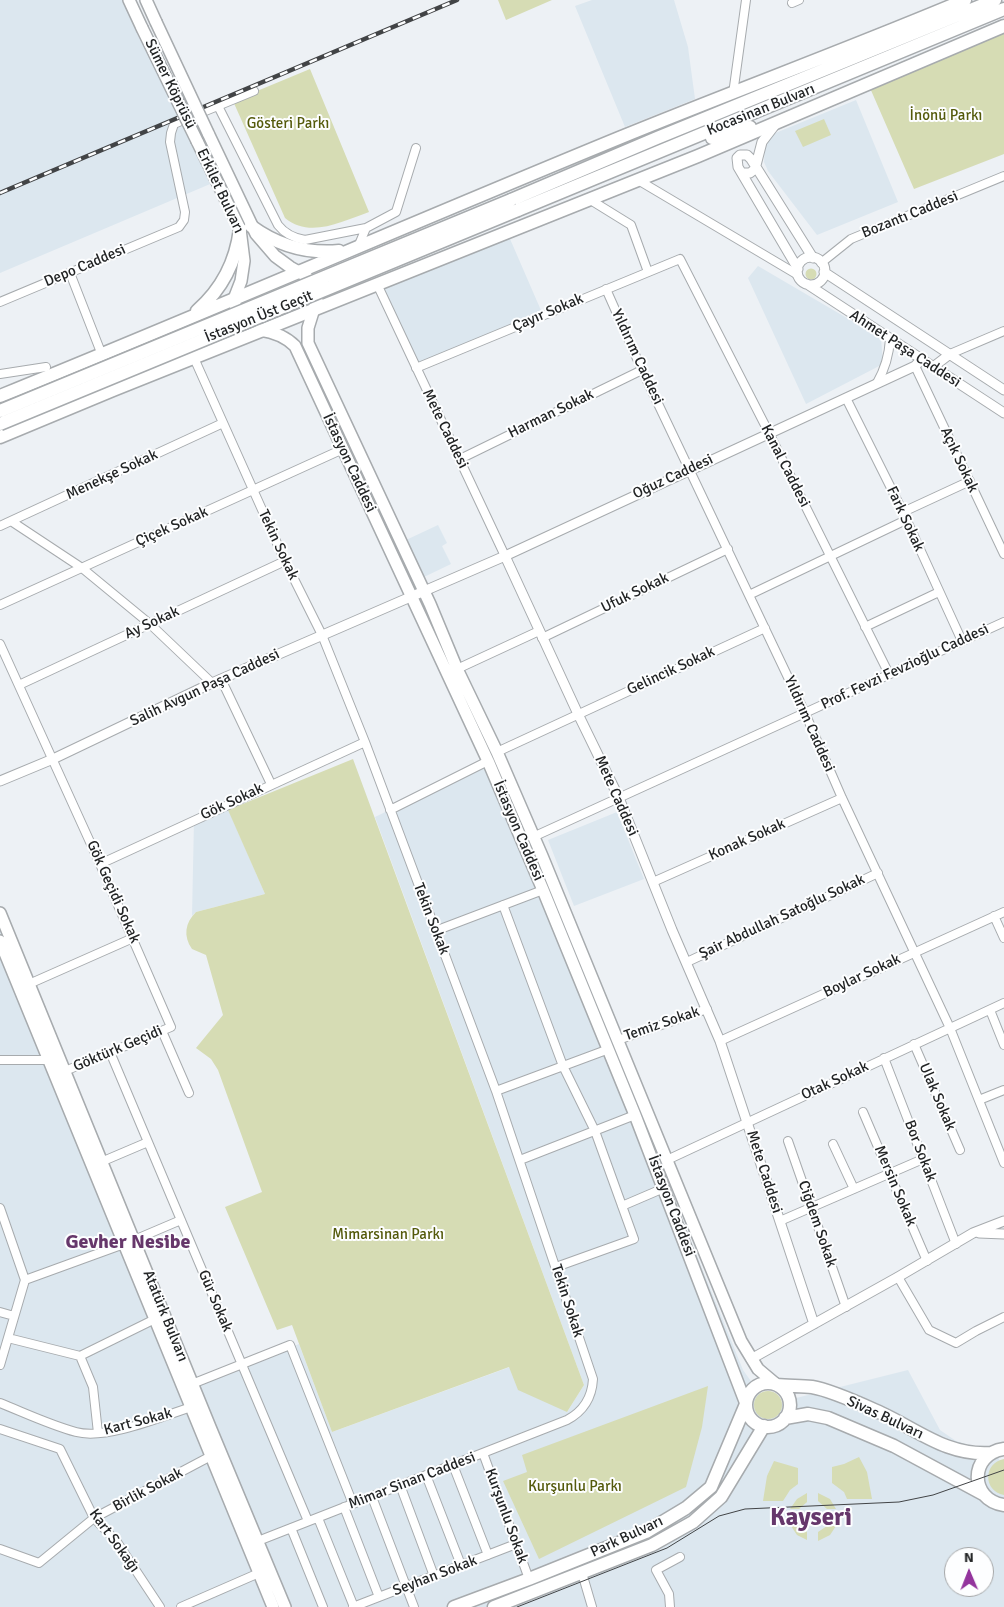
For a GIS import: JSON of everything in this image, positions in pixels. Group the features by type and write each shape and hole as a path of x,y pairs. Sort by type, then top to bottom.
{"highway":[{"path":"0,396 102,355 298,271 733,94 947,4 965,0"},
{"name":"Kocasinan Bulvarı","path":"514,205 672,132 995,0"},
{"name":"Kocasinan Bulvarı","path":"514,205 658,152 1004,9"},
{"path":"0,437 638,180 1004,26"},
{"path":"672,132 787,71"},
{"path":"658,152 798,114"},
{"name":"İstasyon Üst Geçit","path":"0,411 514,205"},
{"name":"İstasyon Üst Geçit","path":"0,424 514,205"},
{"path":"178,323 193,314 221,284 245,228 282,244 304,250 326,252 358,247"},
{"path":"768,1383 777,1386 785,1392 789,1400 789,1410 784,1418 773,1426 764,1426 752,1420 746,1404 748,1395 759,1385 768,1383"},
{"name":"Sivas Bulvarı","path":"777,1386 813,1388 873,1410 950,1448 966,1452 991,1453 1004,1449"},
{"name":"Park Bulvarı","path":"454,1607 646,1532 686,1508 711,1487 746,1404"},
{"name":"Sivas Bulvarı","path":"784,1418 808,1414 828,1418 894,1446 983,1494 1002,1507"},
{"name":"Park Bulvarı","path":"494,1607 652,1545 693,1522 721,1497 764,1426"},
{"path":"983,1494 978,1484 978,1472 982,1461 991,1453"}],"main road":[{"name":"Sümer Köprüsü","path":"129,0 197,141"},
{"name":"Sümer Köprüsü","path":"146,0 208,133"},
{"name":"Erkilet Bulvarı","path":"208,133 245,228 241,281 234,299"},
{"name":"Erkilet Bulvarı","path":"197,141 245,228 282,262 298,271"},
{"name":"İstasyon Caddesi","path":"298,271 310,279 315,287 317,299 308,328 308,343 497,752 618,1040 741,1341 758,1369 777,1386"},
{"name":"İstasyon Caddesi","path":"234,299 236,309 244,322 253,328 283,336 296,346 410,596 488,761 543,890 664,1188 746,1404"},
{"name":"Atatürk Bulvarı","path":"0,914 101,1162 155,1318 273,1607"},
{"name":"Atatürk Bulvarı","path":"0,941 48,1060 192,1384 285,1607"}],"street":[{"path":"733,94 746,0"},
{"path":"254,91 218,106 278,226 295,238 305,240 366,228 396,212 416,148"},
{"name":"Depo Caddesi","path":"0,302 182,224 186,212 170,137 174,124 218,106"},
{"path":"742,174 750,173 756,167 762,142 777,123"},
{"path":"740,155 749,157 756,167 813,258 823,267 824,276 818,283 807,284 802,282 742,174 737,161 740,155"},
{"name":"Bozantı Caddesi","path":"823,267 851,239 1004,176"},
{"path":"638,180 798,272"},
{"path":"589,199 630,225 648,272"},
{"path":"358,247 366,228"},
{"path":"798,272 804,260 813,258"},
{"name":"Çayır Sokak","path":"416,368 680,259"},
{"name":"Kanal Caddesi","path":"680,259 889,674"},
{"name":"Ahmet Paşa Caddesi","path":"823,267 1004,390"},
{"path":"70,273 102,355"},
{"name":"Mete Caddesi","path":"377,284 619,798 720,1041 814,1324"},
{"name":"Ahmet Paşa Caddesi","path":"807,284 890,340 918,363 933,367 1004,413"},
{"name":"Yıldırım Caddesi","path":"606,289 642,370 750,595 842,798 950,1028 1004,1163"},
{"path":"933,367 950,354 1004,331"},
{"path":"877,383 886,368 890,352 890,340"},
{"name":"Tekin Sokak","path":"194,358 252,490 322,635 365,742 496,1091 593,1378 592,1391 587,1402 567,1420"},
{"name":"Oğuz Caddesi","path":"410,596 505,556 918,363"},
{"name":"Açık Sokak","path":"918,363 1004,554"},
{"path":"0,374 46,367"},
{"name":"Harman Sokak","path":"460,458 642,370"},
{"name":"Fark Sokak","path":"846,398 903,512 962,641"},
{"name":"Menekşe Sokak","path":"0,526 223,423"},
{"name":"Çiçek Sokak","path":"0,605 343,449"},
{"path":"903,512 970,481"},
{"path":"750,595 906,520"},
{"path":"11,522 82,568 217,681 271,784"},
{"name":"Ufuk Sokak","path":"458,670 728,549"},
{"name":"Ay Sokak","path":"19,685 285,561"},
{"path":"865,627 939,592"},
{"name":"Salih Avgun Paşa Caddesi","path":"0,781 217,681 410,596"},
{"name":"Prof. Fevzi Fevzioğlu Caddesi","path":"533,837 1004,622"},
{"name":"Gelincik Sokak","path":"497,752 765,628"},
{"name":"Gök Geçidi Sokak","path":"0,644 100,864 171,1027"},
{"name":"Gök Sokak","path":"100,864 365,742"},
{"path":"390,810 488,761"},
{"name":"Konak Sokak","path":"653,882 842,798"},
{"name":"Şair Abdullah Satoğlu Sokak","path":"686,962 878,873"},
{"path":"435,931 543,890"},
{"path":"503,906 564,1066 594,1131 634,1239 556,1267"},
{"name":"Boylar Sokak","path":"720,1041 1004,912"},
{"path":"994,916 1004,938"},
{"path":"29,984 133,938"},
{"name":"Otak Sokak","path":"667,1160 1004,1003"},
{"name":"Temiz Sokak","path":"618,1040 707,1009"},
{"path":"990,1010 1004,1045"},
{"name":"Göktürk Geçidi","path":"65,1071 171,1027"},
{"path":"162,1030 189,1093"},
{"name":"Ulak Sokak","path":"914,1044 960,1150"},
{"path":"496,1091 609,1049"},
{"name":"Gür Sokak","path":"110,1052 308,1521"},
{"name":"Bor Sokak","path":"884,1058 956,1244"},
{"path":"0,1060 48,1060"},
{"path":"979,1100 1004,1090"},
{"name":"Mersin Sokak","path":"862,1112 927,1260"},
{"path":"520,1160 635,1115"},
{"path":"996,1143 1004,1139"},
{"name":"Ciğdem Sokak","path":"788,1141 846,1307"},
{"path":"101,1162 148,1142"},
{"path":"833,1144 854,1189"},
{"path":"780,1221 923,1159"},
{"path":"622,1206 664,1188"},
{"path":"0,1209 26,1280 0,1365"},
{"path":"26,1280 129,1242 181,1220"},
{"path":"751,1359 846,1307 973,1233 1004,1221"},
{"path":"973,1233 1004,1234"},
{"path":"898,1277 929,1330 956,1343 1004,1318"},
{"path":"0,1312 14,1316"},
{"path":"8,1338 80,1356 155,1318"},
{"path":"192,1384 290,1345 353,1504"},
{"path":"80,1356 93,1387 98,1433"},
{"name":"Kart Sokak","path":"0,1403 77,1432 98,1433 125,1428 191,1407"},
{"name":"Mimar Sinan Caddesi","path":"258,1541 567,1420"},
{"name":"Kart Sokağı","path":"0,1429 60,1449 94,1518 117,1542 160,1607"},
{"name":"Kurşunlu Sokak","path":"483,1453 529,1579"},
{"name":"Birlik Sokak","path":"0,1549 39,1563 94,1518 211,1456"},
{"path":"453,1465 488,1555"},
{"path":"426,1475 461,1566"},
{"path":"400,1485 434,1576"},
{"path":"372,1497 414,1607"},
{"path":"344,1507 379,1597"},
{"path":"318,1518 353,1607"},
{"path":"291,1528 322,1607"},
{"name":"Seyhan Sokak","path":"353,1607 516,1544"},
{"path":"670,1607 669,1594 656,1570 680,1557"},
{"path":"180,1607 260,1573"},
{"path":"582,1573 592,1607"}],"shaded area":[{"path":"0,0 136,0 222,179 0,273"},
{"path":"592,0 674,0 688,47 695,99 625,127 575,6"},
{"path":"856,100 898,202 817,235 768,171 764,162 765,145 773,134"},
{"path":"507,232 543,315 416,368 377,284"},
{"path":"758,266 881,338 883,364 806,404 748,278"},
{"path":"438,525 447,543 442,546 451,564 424,577 406,540"},
{"path":"493,760 543,874 743,1370 768,1405 908,1370 940,1430 956,1441 965,1444 994,1446 1004,1472 1004,1607 0,1607 0,927 188,1388 299,1344 332,1432 510,1367 567,1412 584,1385 375,817"},
{"path":"226,804 265,894 196,912 192,916 194,820"},
{"path":"617,812 644,879 574,906 548,840"}],"green space":[{"path":"498,0 552,0 506,20"},
{"name":"İnönü Parkı","path":"1004,31 1004,154 914,189 870,88"},
{"name":"Gösteri Parkı","path":"310,69 369,212 338,223 316,228 295,224 285,218 233,101"},
{"path":"824,119 831,135 803,147 795,131"},
{"path":"811,268 817,274 811,280 805,274"},
{"name":"Mimarsinan Parkı","path":"353,759 584,1385 567,1412 518,1390 509,1367 332,1432 292,1325 277,1330 225,1207 262,1192 218,1070 211,1059 196,1048 223,1015 206,955 192,949 187,939 186,934 189,921 196,912 265,894 228,810"},
{"name":"Kurşunlu Parkı","path":"708,1386 702,1427 686,1487 539,1559 503,1481 527,1472 522,1455"},
{"path":"768,1391 778,1395 782,1405 778,1415 768,1419 758,1415 754,1405 758,1395"},
{"path":"859,1457 867,1472 872,1499 847,1499 844,1492 832,1483 832,1467"},
{"path":"1004,1459 1004,1495 992,1488 988,1477 992,1466"},
{"path":"774,1461 798,1468 798,1484 790,1490 783,1501 763,1501 767,1476"},
{"path":"807,1493 807,1502 799,1509 790,1509 797,1499"},
{"path":"818,1493 830,1499 836,1509 827,1509 818,1501"},
{"path":"791,1526 800,1526 807,1532 807,1540 797,1535"},
{"path":"827,1526 836,1526 830,1535 818,1541 818,1532"}],"tram line":[{"path":"517,1607 667,1548 719,1516 745,1509 899,1502 933,1495 1004,1470"}],"railway":[{"path":"0,193 457,0"}],"district":[{"name":"Gevher Nesibe","path":"128,1243"},
{"name":"Kayseri","path":"811,1518"}]}
